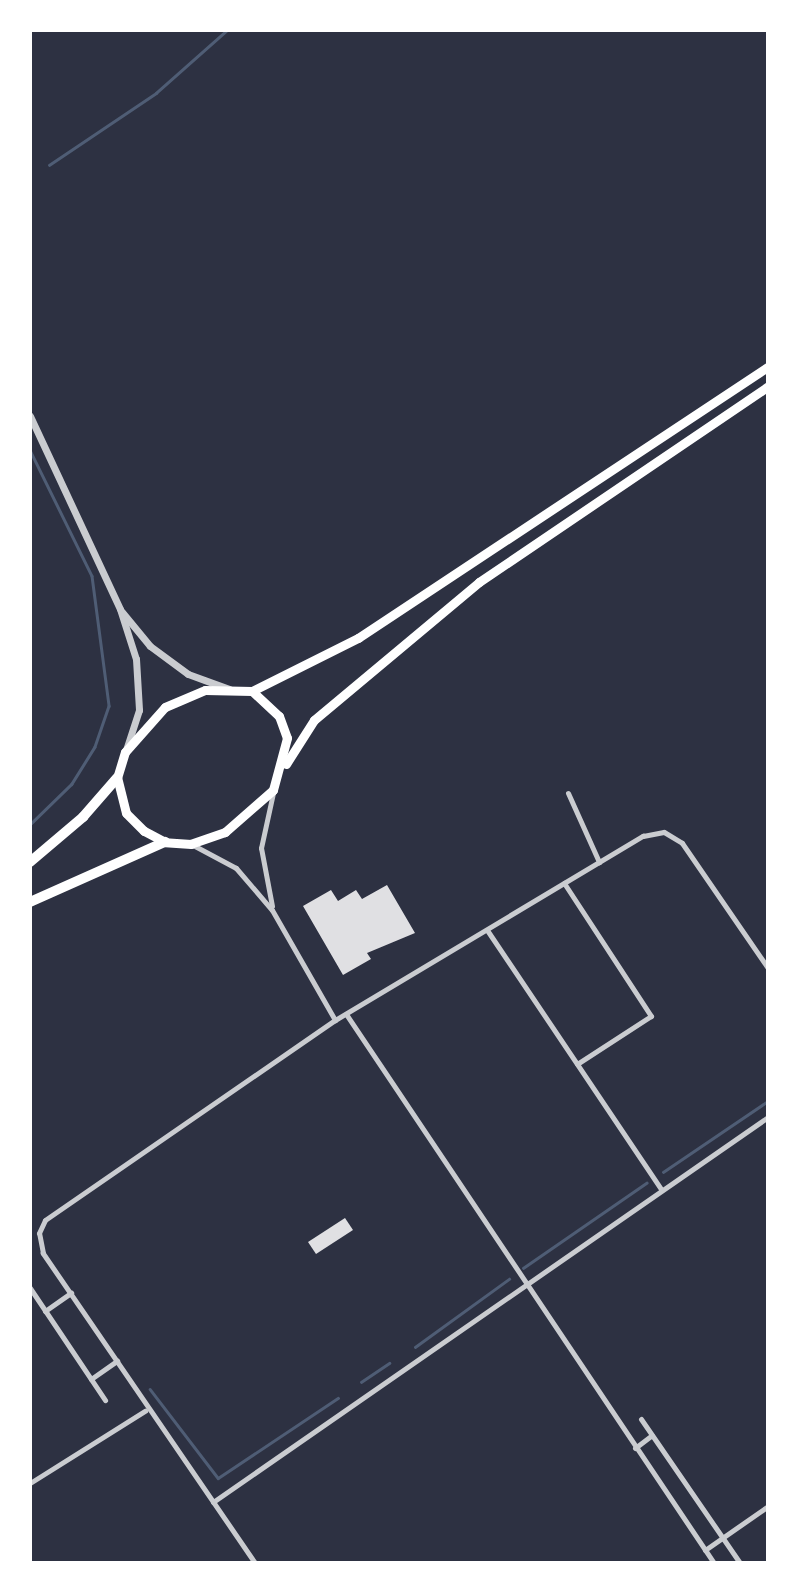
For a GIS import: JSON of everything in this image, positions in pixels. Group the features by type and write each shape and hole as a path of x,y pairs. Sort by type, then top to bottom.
{"highway":[{"path":"30,862 83,817 117,778"},
{"path":"30,902 165,842"}],"main road":[{"path":"768,367 423,599 252,691 205,690 165,707 125,752 117,778 126,813 165,842 191,844 225,832 273,790 314,720 479,582 768,386"},
{"path":"252,691 279,716 287,738 283,769"}],"street":[{"path":"30,416 33,431 120,609 136,659 139,710 125,752"},
{"path":"120,609 150,646 188,674 230,690"},
{"path":"272,909 261,848 273,790"},
{"path":"568,793 599,862"},
{"path":"255,1563 145,1411 117,1361 40,1248 45,1220 335,1020 643,836 664,832 682,843 768,968"},
{"path":"191,844 236,868 272,909 335,1020"},
{"path":"564,883 651,1016 577,1064"},
{"path":"486,930 662,1190"},
{"path":"346,1014 524,1286 714,1563"},
{"path":"213,1502 768,1117"},
{"path":"30,1288 105,1400"},
{"path":"45,1311 71,1293"},
{"path":"91,1379 117,1361"},
{"path":"30,1483 145,1411"},
{"path":"641,1419 740,1563"},
{"path":"635,1448 652,1435"},
{"path":"705,1550 768,1506"}],"building":[{"path":"387,885 415,933 367,953 371,959 343,975 303,906 331,890 338,901 356,890 362,899"},
{"path":"345,1218 353,1230 316,1254 308,1242"}],"waterway":[{"path":"49,165 156,93 227,30"},
{"path":"30,450 92,576 109,706 95,747 72,784 30,825"},
{"path":"663,1172 768,1101"},
{"path":"523,1268 646,1183"},
{"path":"415,1347 509,1279"},
{"path":"361,1382 389,1363"},
{"path":"150,1389 218,1478 338,1398"}]}
